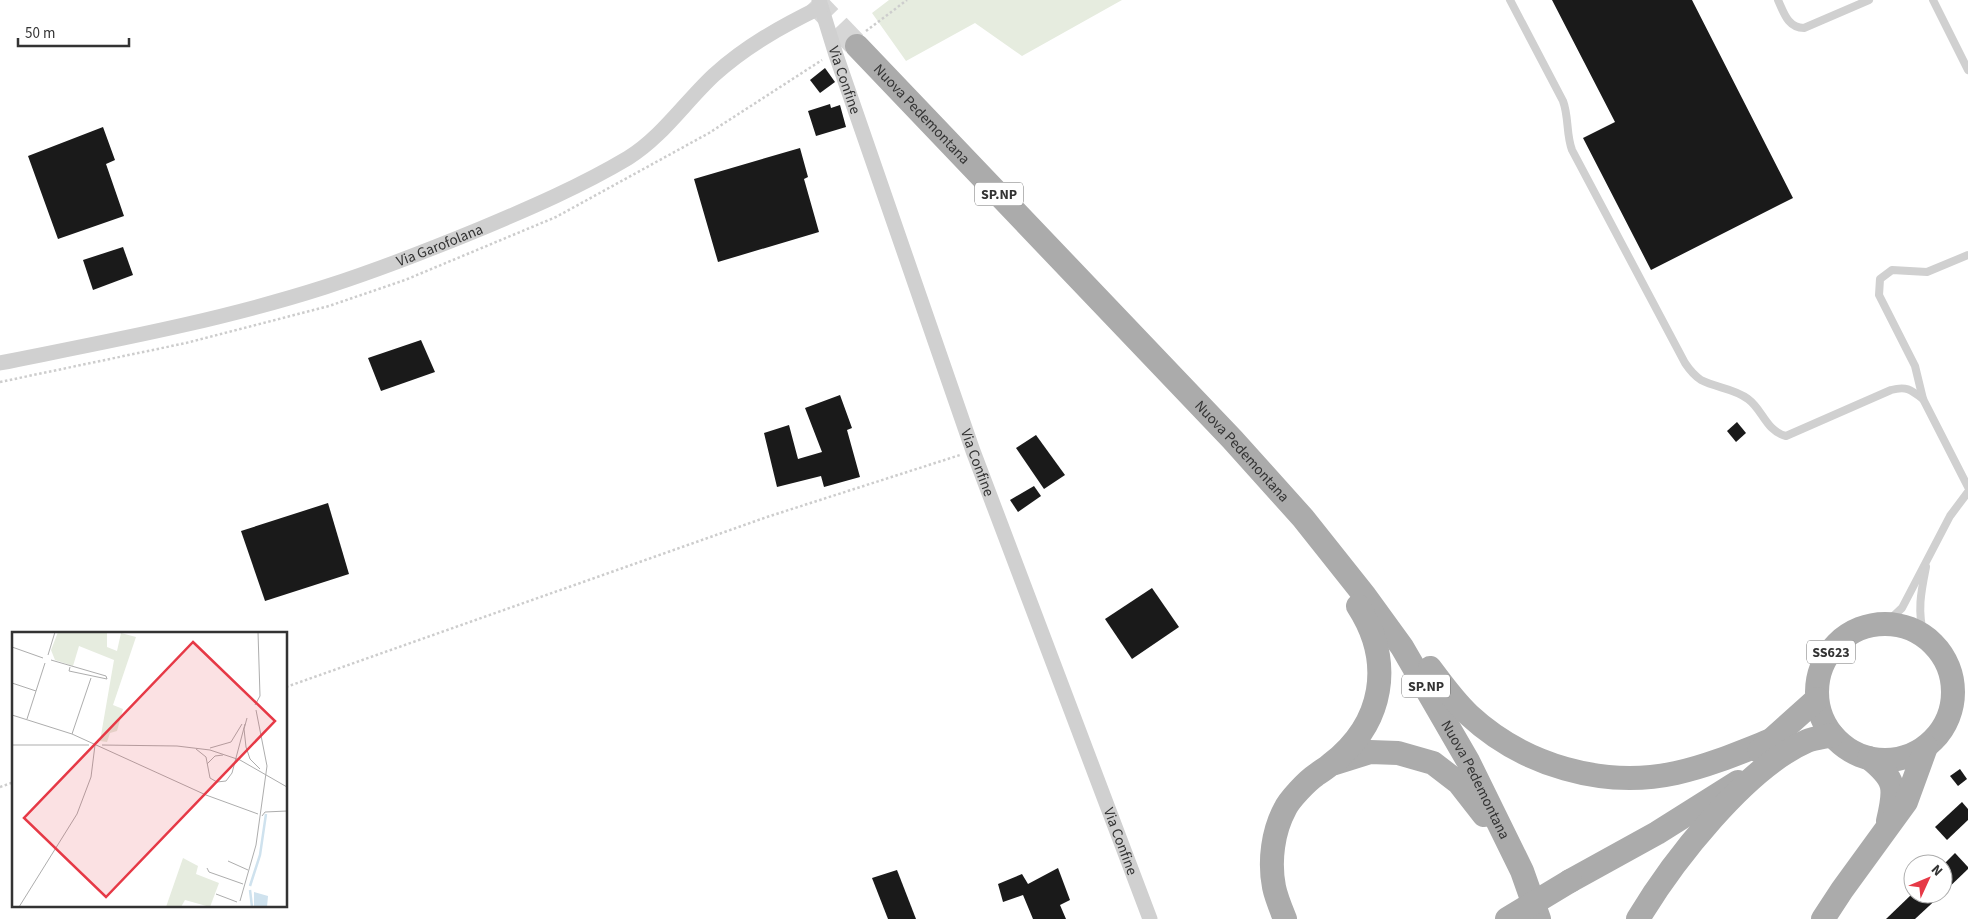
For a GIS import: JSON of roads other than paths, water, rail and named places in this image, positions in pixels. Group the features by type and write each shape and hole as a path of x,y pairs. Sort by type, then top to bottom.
{"main road":[{"name":"Nuova Pedemontana","path":"860,39 1238,446 1303,518 1355,583 1402,647 1468,761 1522,871 1538,919"},
{"path":"1141,343 1185,406 1279,509 1352,596 1369,624 1378,652 1380,672 1377,700 1362,732 1331,764 1314,776 1286,807 1276,832 1272,861 1274,888 1285,919"},
{"path":"1303,518 1328,536 1364,574 1459,705 1496,736 1528,756 1564,769 1600,777 1639,778 1674,774 1832,735"},
{"name":"SS623","path":"1949,715 1952,681 1958,669 1924,636 1898,625 1885,624 1866,627 1848,634 1834,647 1823,662 1818,681 1817,700 1822,718 1832,735 1849,750 1869,758 1889,760 1908,756 1926,747 1939,733 1949,715 1963,698 1968,697"},
{"path":"1638,919 1656,890 1699,835 1817,700"},
{"name":"SS623","path":"1823,919 1906,802 1926,747"},
{"path":"1507,919 1657,832 1774,749"},
{"path":"1331,764 1370,752 1398,753 1433,763 1459,784 1490,821 1522,871"},
{"name":"SS623","path":"1869,758 1886,772 1891,780 1893,792 1887,828"}],"street":[{"name":"Via Garofolana","path":"0,363 183,325 324,287 424,251 508,217 586,182 630,157 654,137 715,74 746,49 820,3"},
{"name":"Via Confine","path":"820,3 836,55 973,450 1150,919"}],"lane":[{"path":"1510,0 1567,110 1569,142 1572,150 1685,363 1692,372 1701,380 1734,390 1749,399 1756,406 1770,428 1786,436 1891,390 1903,387 1923,399"},
{"path":"1778,0 1790,23 1795,27 1804,28 1869,0"},
{"path":"1934,0 1968,70"},
{"path":"1968,255 1927,272 1892,270 1883,275 1879,283 1879,295 1915,366 1923,399 1968,488"},
{"path":"1885,624 1902,608 1950,516 1968,492"},
{"path":"1924,636 1919,620 1919,601 1927,561"}],"tunnel":[{"path":"813,0 857,46"}]}
